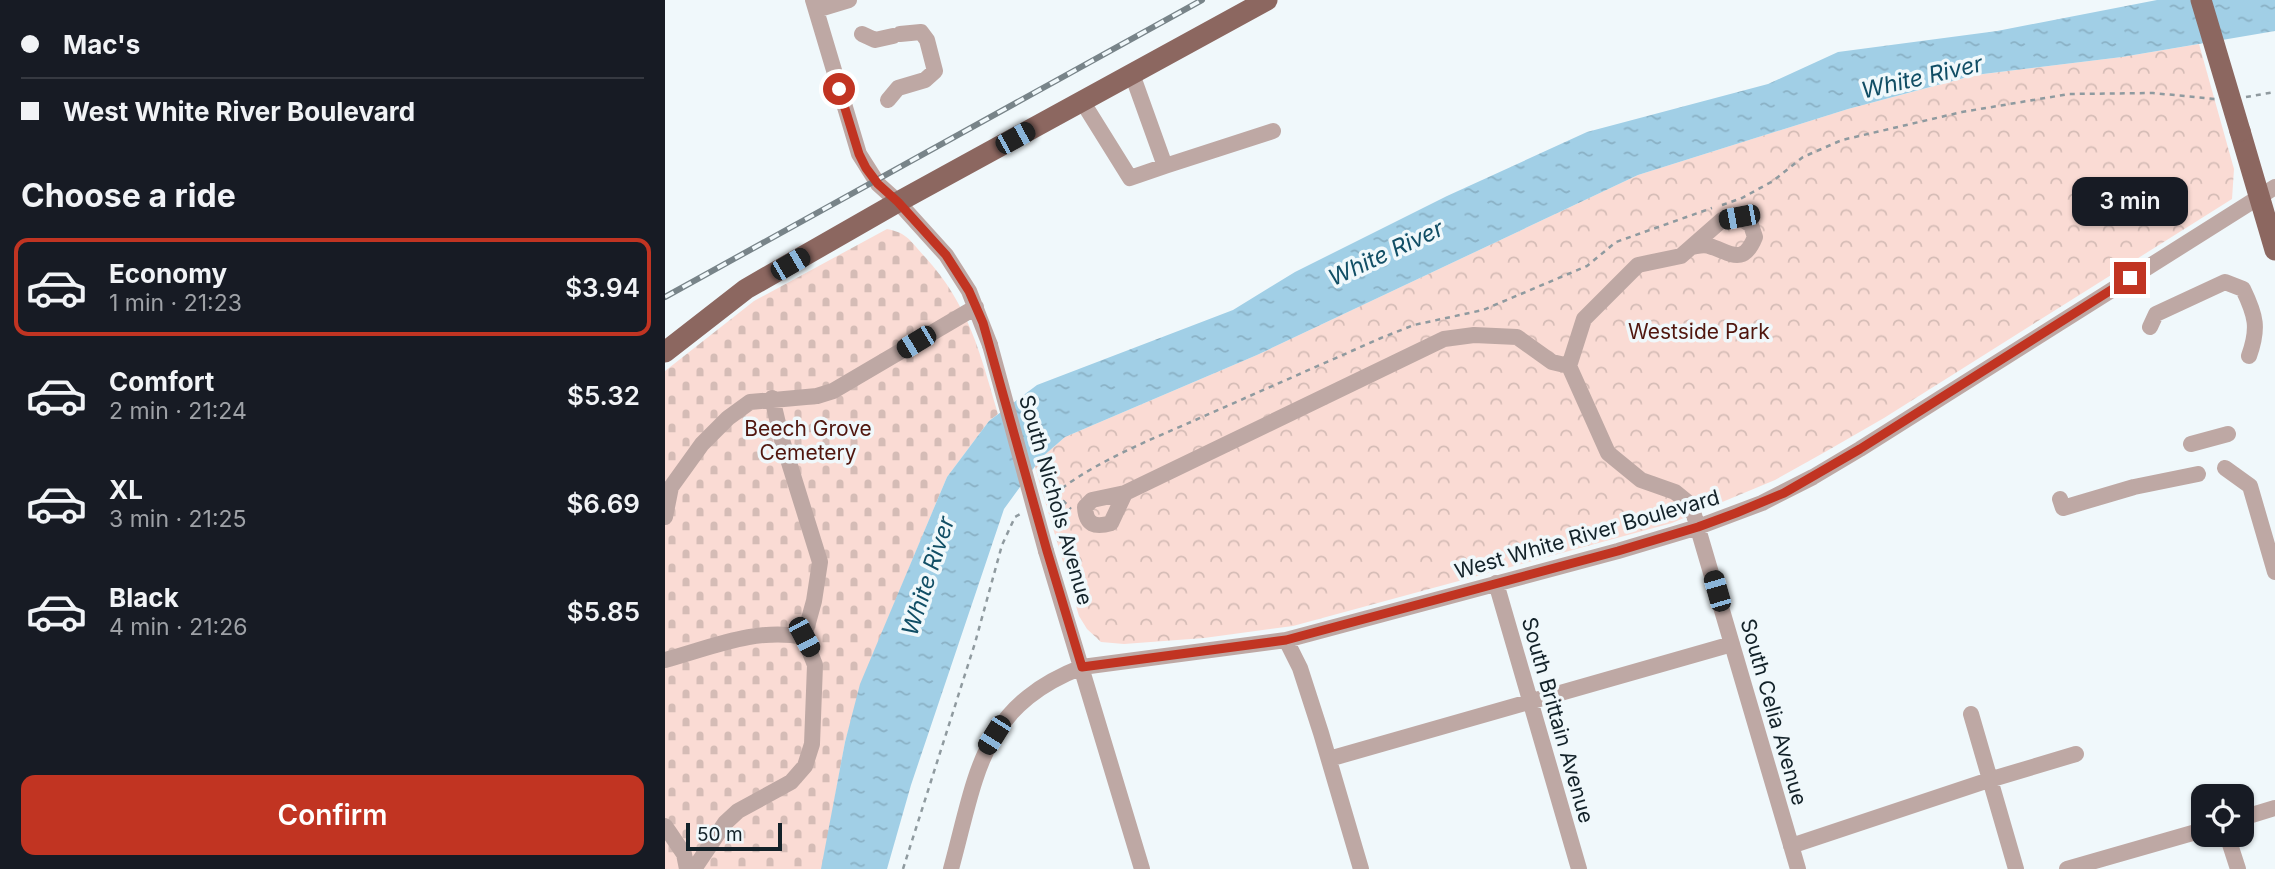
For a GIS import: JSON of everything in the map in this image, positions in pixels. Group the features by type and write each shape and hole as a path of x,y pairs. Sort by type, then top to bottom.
{"main road":[{"path":"665,352 746,289 898,202 1267,0"},
{"path":"2201,0 2240,131 2267,192 2275,250"}],"street":[{"path":"815,5 849,0"},
{"name":"South Nichols Avenue","path":"815,5 859,154 870,174 946,255 976,307 990,345 1047,551 1142,869"},
{"path":"862,34 875,40 921,32 927,40 935,71 925,80 898,88 888,100"},
{"path":"1132,74 1165,166"},
{"path":"1082,101 1130,178 1273,131"},
{"name":"West White River Boulevard","path":"951,869 982,759 994,735 1026,696 1059,676 1082,667 1286,640 1698,527 1762,503 1813,477 2267,192"},
{"path":"1125,493 1111,523 1101,526 1091,524 1086,517 1085,507 1092,500 1125,493 1444,340 1474,335 1517,337 1552,362 1569,366 1584,319 1638,265 1681,256 1692,247"},
{"path":"2150,327 2156,314 2225,282 2243,289 2253,310 2256,336 2249,356"},
{"path":"665,517 668,489 702,444 727,418 750,402 817,396 832,391 976,307"},
{"name":"South Celia Avenue","path":"1569,366 1608,453 1641,480 1675,492 1686,500 1698,527 1798,869"},
{"path":"694,869 705,849 738,811 791,782 805,766 812,744 815,665 804,637 814,601 820,562 782,440 772,398"},
{"path":"2191,444 2228,434"},
{"path":"2225,468 2251,486 2275,572"},
{"path":"2060,499 2063,508 2134,487 2198,474"},
{"name":"South Brittain Avenue","path":"1496,583 1579,869"},
{"path":"665,660 757,634 804,637"},
{"path":"1286,640 1300,668 1361,869"},
{"path":"1329,759 1732,644"},
{"path":"1971,714 2016,869"},
{"path":"1791,846 2076,754"},
{"path":"2254,814 2275,808"},
{"path":"665,826 684,854 687,869"},
{"path":"2067,869 2191,833"},
{"path":"2231,847 2238,869"}],"path":[{"path":"1055,493 1071,509 1086,517"}],"green space":[{"name":"Westside Park","path":"2199,44 2234,169 2232,199 1884,418 1775,480 1672,523 1293,626 1204,638 1124,644 1101,642 1087,629 1079,616 1034,464 1065,437 1257,355 1638,175 1848,109 1976,75 2122,57"},
{"name":"Beech Grove Cemetery","path":"887,229 909,239 952,293 971,331 998,414 989,421 947,477 864,676 845,742 822,869 665,869 665,371 754,301"}],"water":[{"name":"White River","path":"2157,0 2275,0 2275,31 2122,57 1975,75 1848,109 1638,175 1257,355 1065,437 1041,458 1004,509 911,785 887,869 821,869 845,742 860,684 947,477 989,421 1037,385 1233,310 1295,272 1447,196 1587,132 1768,84 1838,52 1997,31"}],"railway":[{"path":"665,297 1202,0"}],"route":[{"path":"839,89 866,168 946,255 969,291 983,323 1082,667 1286,640 1618,551 1736,513 1784,493 1860,449 2130,278"}]}
